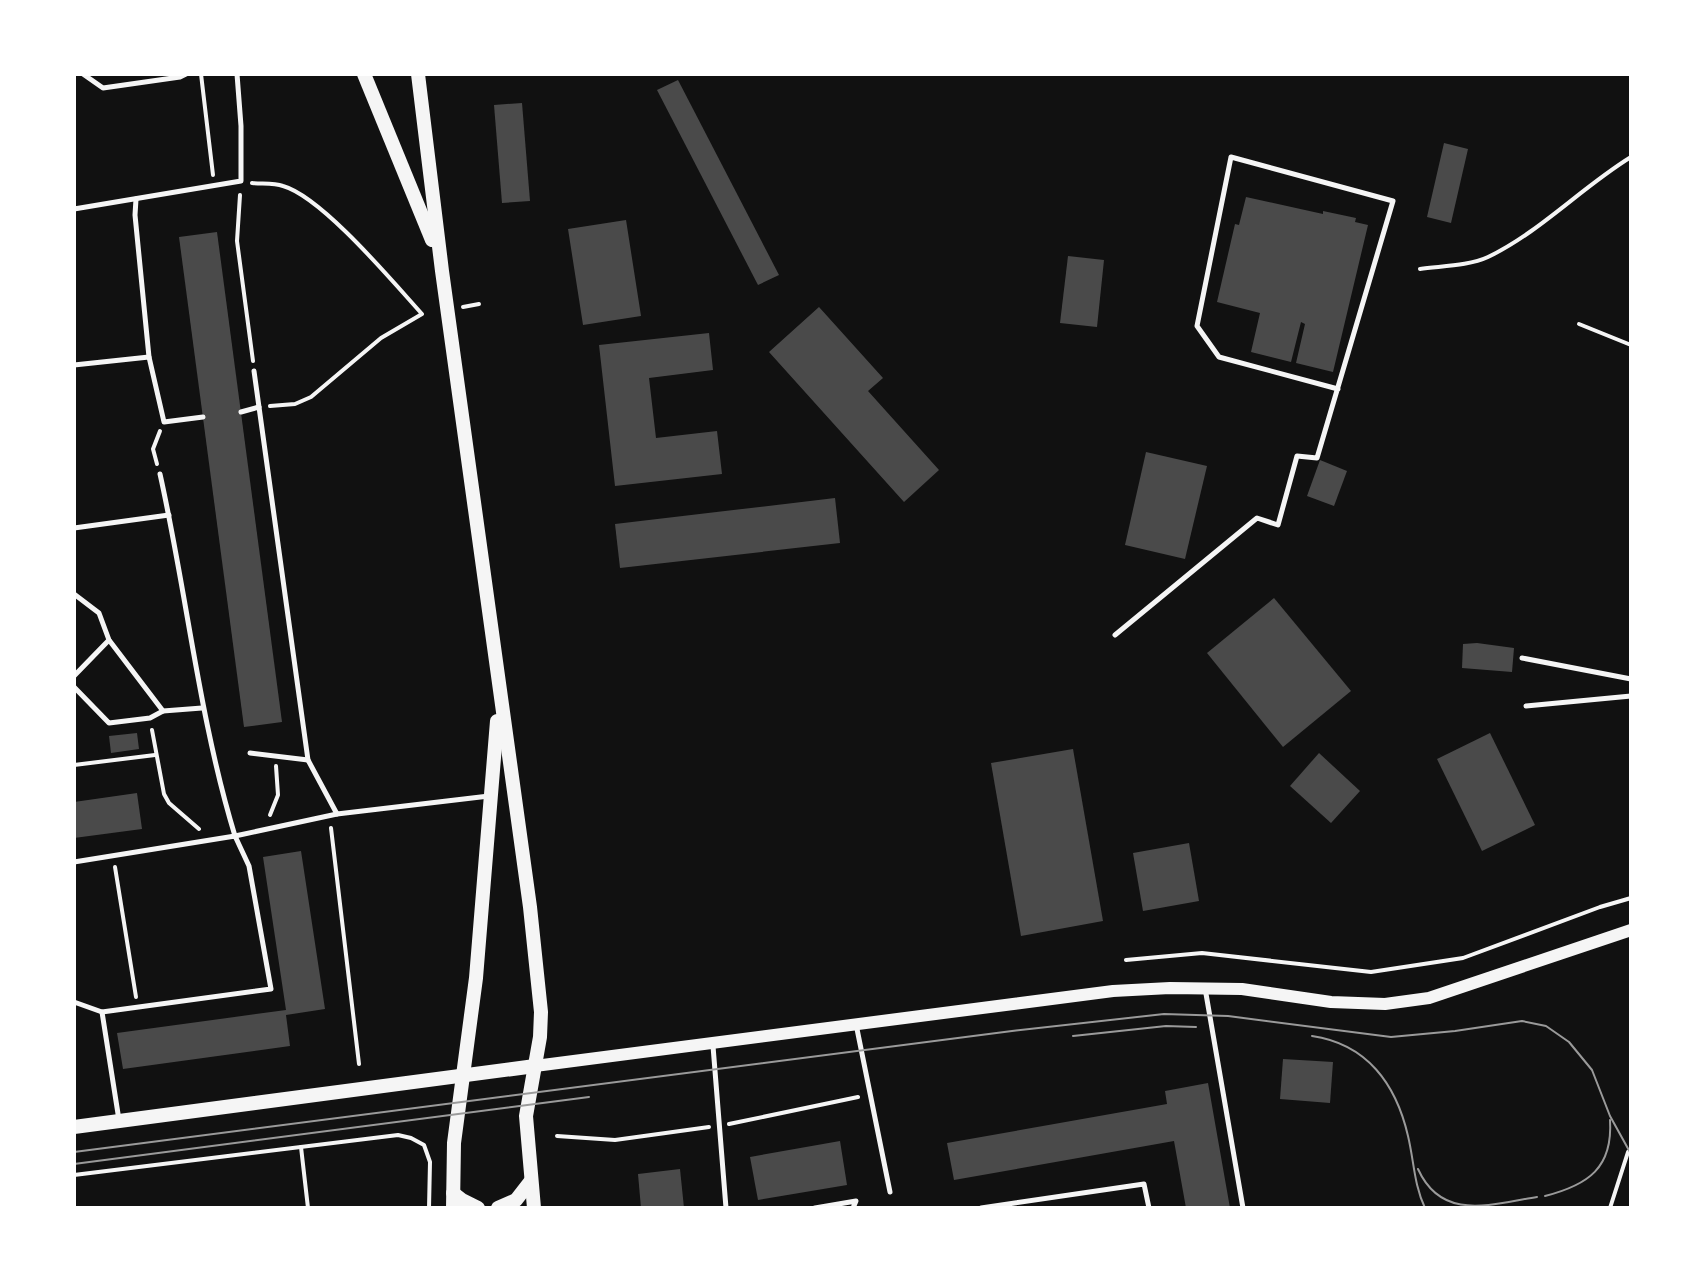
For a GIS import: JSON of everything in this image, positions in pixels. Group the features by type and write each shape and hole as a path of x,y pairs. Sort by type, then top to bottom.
{"main road":[{"path":"364,74 427,224 442,271"},
{"path":"418,74 442,271 530,907 540,1037 526,1116 534,1208"},
{"path":"478,1208 462,1200 453,1200 454,1143 476,978 498,685"},
{"path":"74,1127 535,1066"},
{"path":"498,1208 516,1200 530,1182"}],"street":[{"path":"535,1066 1113,991 1205,987 1331,1002 1385,1004 1429,998 1631,930"}],"lane":[{"path":"83,74 103,88 186,74"},
{"path":"74,209 241,181 237,74"},
{"path":"1115,635 1257,518 1278,525 1297,456 1317,458 1338,389 1393,201 1231,157 1197,326 1219,357 1338,389"},
{"path":"136,199 149,357 164,422 203,417"},
{"path":"74,365 149,357"},
{"path":"254,371 308,760 333,815"},
{"path":"241,412 259,407"},
{"path":"74,1002 102,1012 271,989 249,866 235,836 221,789 202,708 160,474"},
{"path":"74,528 169,515"},
{"path":"74,594 99,613 109,640 163,711"},
{"path":"74,676 109,640"},
{"path":"1522,658 1631,679"},
{"path":"74,687 109,723 150,718 163,711 202,708"},
{"path":"1526,706 1631,696"},
{"path":"250,753 308,760"},
{"path":"74,862 263,831 333,815 491,796"},
{"path":"1205,987 1243,1208"},
{"path":"102,1012 119,1121"},
{"path":"856,1023 890,1192"},
{"path":"713,1044 726,1208"},
{"path":"981,1208 1144,1184 1149,1208"},
{"path":"815,1208 856,1201 853,1208"}],"path":[{"path":"201,74 213,178"},
{"path":"1420,269 1486,258 1544,222 1601,176 1631,157"},
{"path":"254,371 237,241 241,181 283,186 304,196 365,251 422,314 381,338 311,397 295,404 259,407"},
{"path":"463,307 479,304"},
{"path":"1579,324 1631,345"},
{"path":"150,718 164,794 169,803 213,840"},
{"path":"74,765 155,755"},
{"path":"263,831 278,795 275,756"},
{"path":"333,815 359,1064"},
{"path":"114,856 138,1007"},
{"path":"1126,960 1202,953 1371,972 1463,958 1631,898"},
{"path":"74,1175 398,1135 424,1145 430,1162 429,1208"},
{"path":"301,1147 308,1208"},
{"path":"1610,1208 1631,1150"}],"building":[{"path":"678,80 779,275 758,285 657,90"},
{"path":"522,103 530,201 502,203 494,105"},
{"path":"1444,143 1468,149 1451,223 1427,217"},
{"path":"1246,197 1356,218 1355,222 1368,225 1333,372 1296,363 1305,324 1301,322 1291,362 1251,352 1260,313 1217,302 1235,224 1239,225"},
{"path":"626,220 641,316 583,325 568,229"},
{"path":"217,232 282,722 244,727 179,237"},
{"path":"1068,256 1104,260 1097,327 1060,323"},
{"path":"819,307 883,378 868,391 939,470 904,502 769,352"},
{"path":"709,333 713,370 649,378 656,438 717,431 722,474 615,486 599,345"},
{"path":"1146,452 1207,466 1185,559 1125,545"},
{"path":"1320,460 1347,471 1334,506 1307,496"},
{"path":"835,498 840,543 620,568 615,524"},
{"path":"1274,598 1351,691 1283,747 1207,653"},
{"path":"1463,644 1514,648 1512,672 1462,668"},
{"path":"137,733 139,749 111,753 109,736"},
{"path":"1490,733 1535,825 1482,851 1437,759"},
{"path":"1073,749 1103,921 1021,936 991,763"},
{"path":"1319,753 1360,791 1331,823 1290,786"},
{"path":"137,793 142,829 74,838 74,802"},
{"path":"1189,843 1199,901 1143,911 1133,853"},
{"path":"301,851 325,1009 286,1015 290,1046 123,1069 117,1033 286,1010 263,857"},
{"path":"1283,1059 1333,1062 1330,1103 1280,1099"},
{"path":"1208,1083 1230,1208 1186,1208 1174,1141 954,1180 947,1143 1167,1104 1165,1091"},
{"path":"840,1141 847,1185 758,1200 750,1157"},
{"path":"680,1169 684,1208 641,1208 638,1174"}],"tram line":[{"path":"74,1152 1164,1014 1228,1016 1391,1037 1522,1021 1546,1026 1569,1042 1592,1070 1610,1116 1631,1154"},
{"path":"1073,1036 1166,1026 1196,1027"},
{"path":"1312,1036 1349,1048 1363,1057 1387,1084 1403,1117 1416,1182 1425,1208"},
{"path":"74,1164 589,1097"},
{"path":"1545,1196 1574,1186 1595,1172 1607,1151 1610,1120"},
{"path":"1418,1169 1428,1186 1440,1197 1454,1203 1485,1205 1537,1197"}]}
